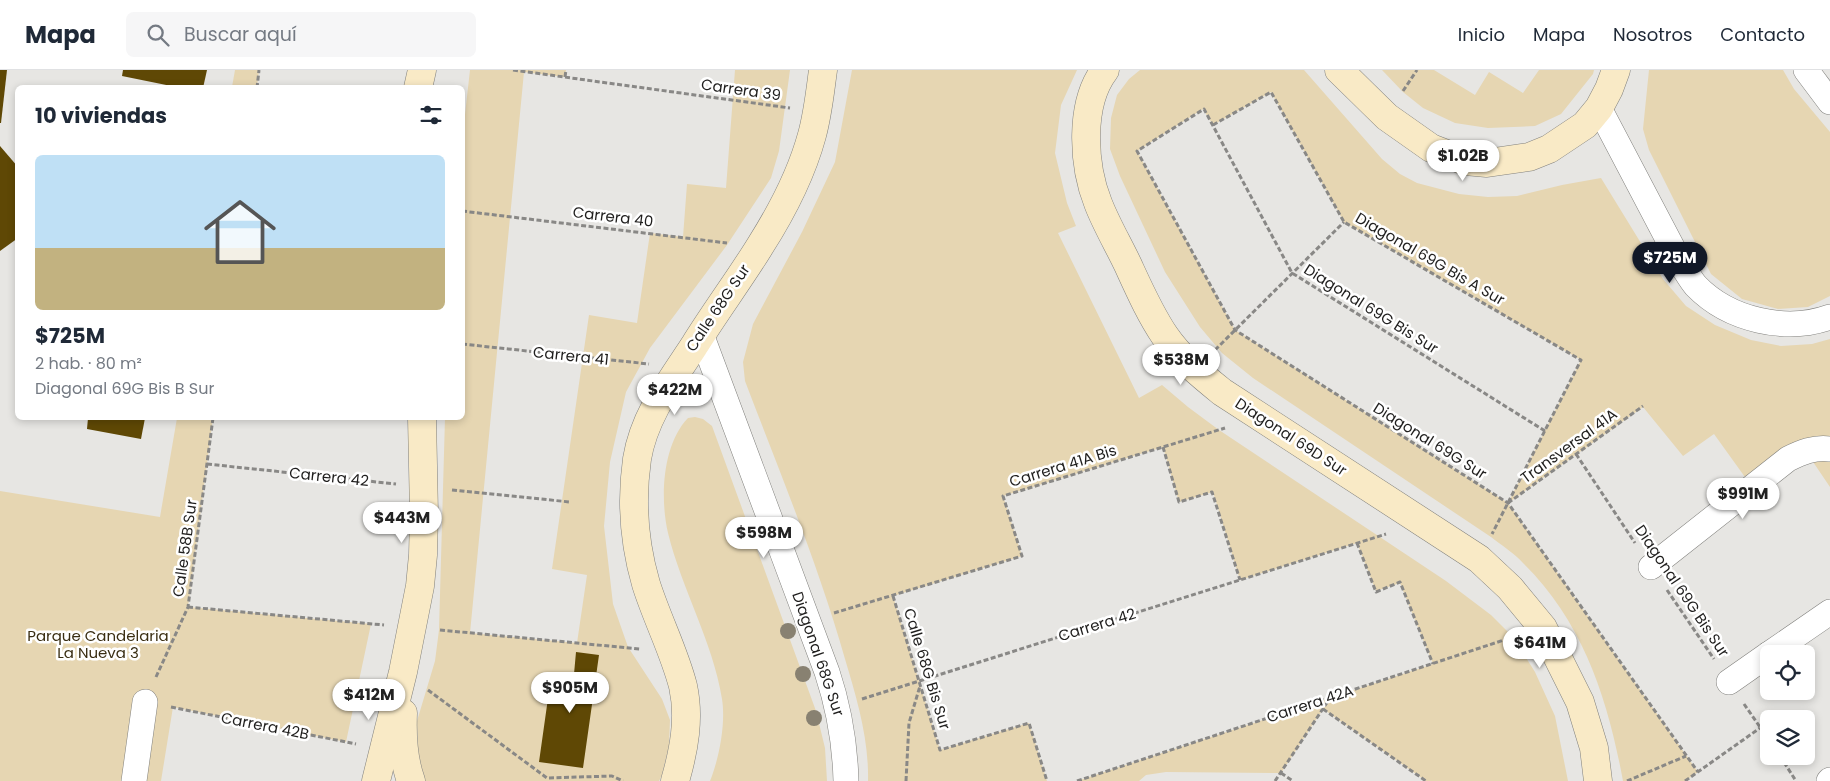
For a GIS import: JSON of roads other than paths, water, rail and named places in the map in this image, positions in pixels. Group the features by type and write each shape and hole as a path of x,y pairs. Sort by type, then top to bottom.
{"street":[{"path":"419,85 422,70"},
{"name":"Calle 68G Sur","path":"675,781 682,758 686,734 686,710 683,687 646,584 640,561 634,521 634,494 638,457 646,426 662,394 778,217 812,136 823,70"},
{"path":"1339,70 1387,117 1431,148 1465,161 1486,163 1529,157 1549,149 1585,125 1599,108 1610,89 1616,70"},
{"path":"1806,70 1830,102"},
{"name":"Diagonal 69D Sur","path":"1101,77 1090,101 1086,127 1088,162 1097,202 1150,312 1166,337 1195,370 1222,392 1259,418 1479,559 1510,588 1543,628 1580,702 1594,748 1598,781"},
{"path":"1599,108 1681,264 1697,286 1715,301 1738,313 1760,321 1781,324 1829,321"},
{"name":"Diagonal 68G Sur","path":"701,334 838,706 843,731 846,781"},
{"path":"376,781 403,672 424,555 422,420"},
{"path":"1651,567 1788,459 1805,450 1830,449"},
{"path":"1782,645 1830,612"},
{"path":"1729,682 1760,660"},
{"path":"403,672 403,744 411,781"},
{"path":"134,781 145,702"}],"park label":[{"name":"Parque Candelaria La Nueva 3","path":"98,644"}]}
